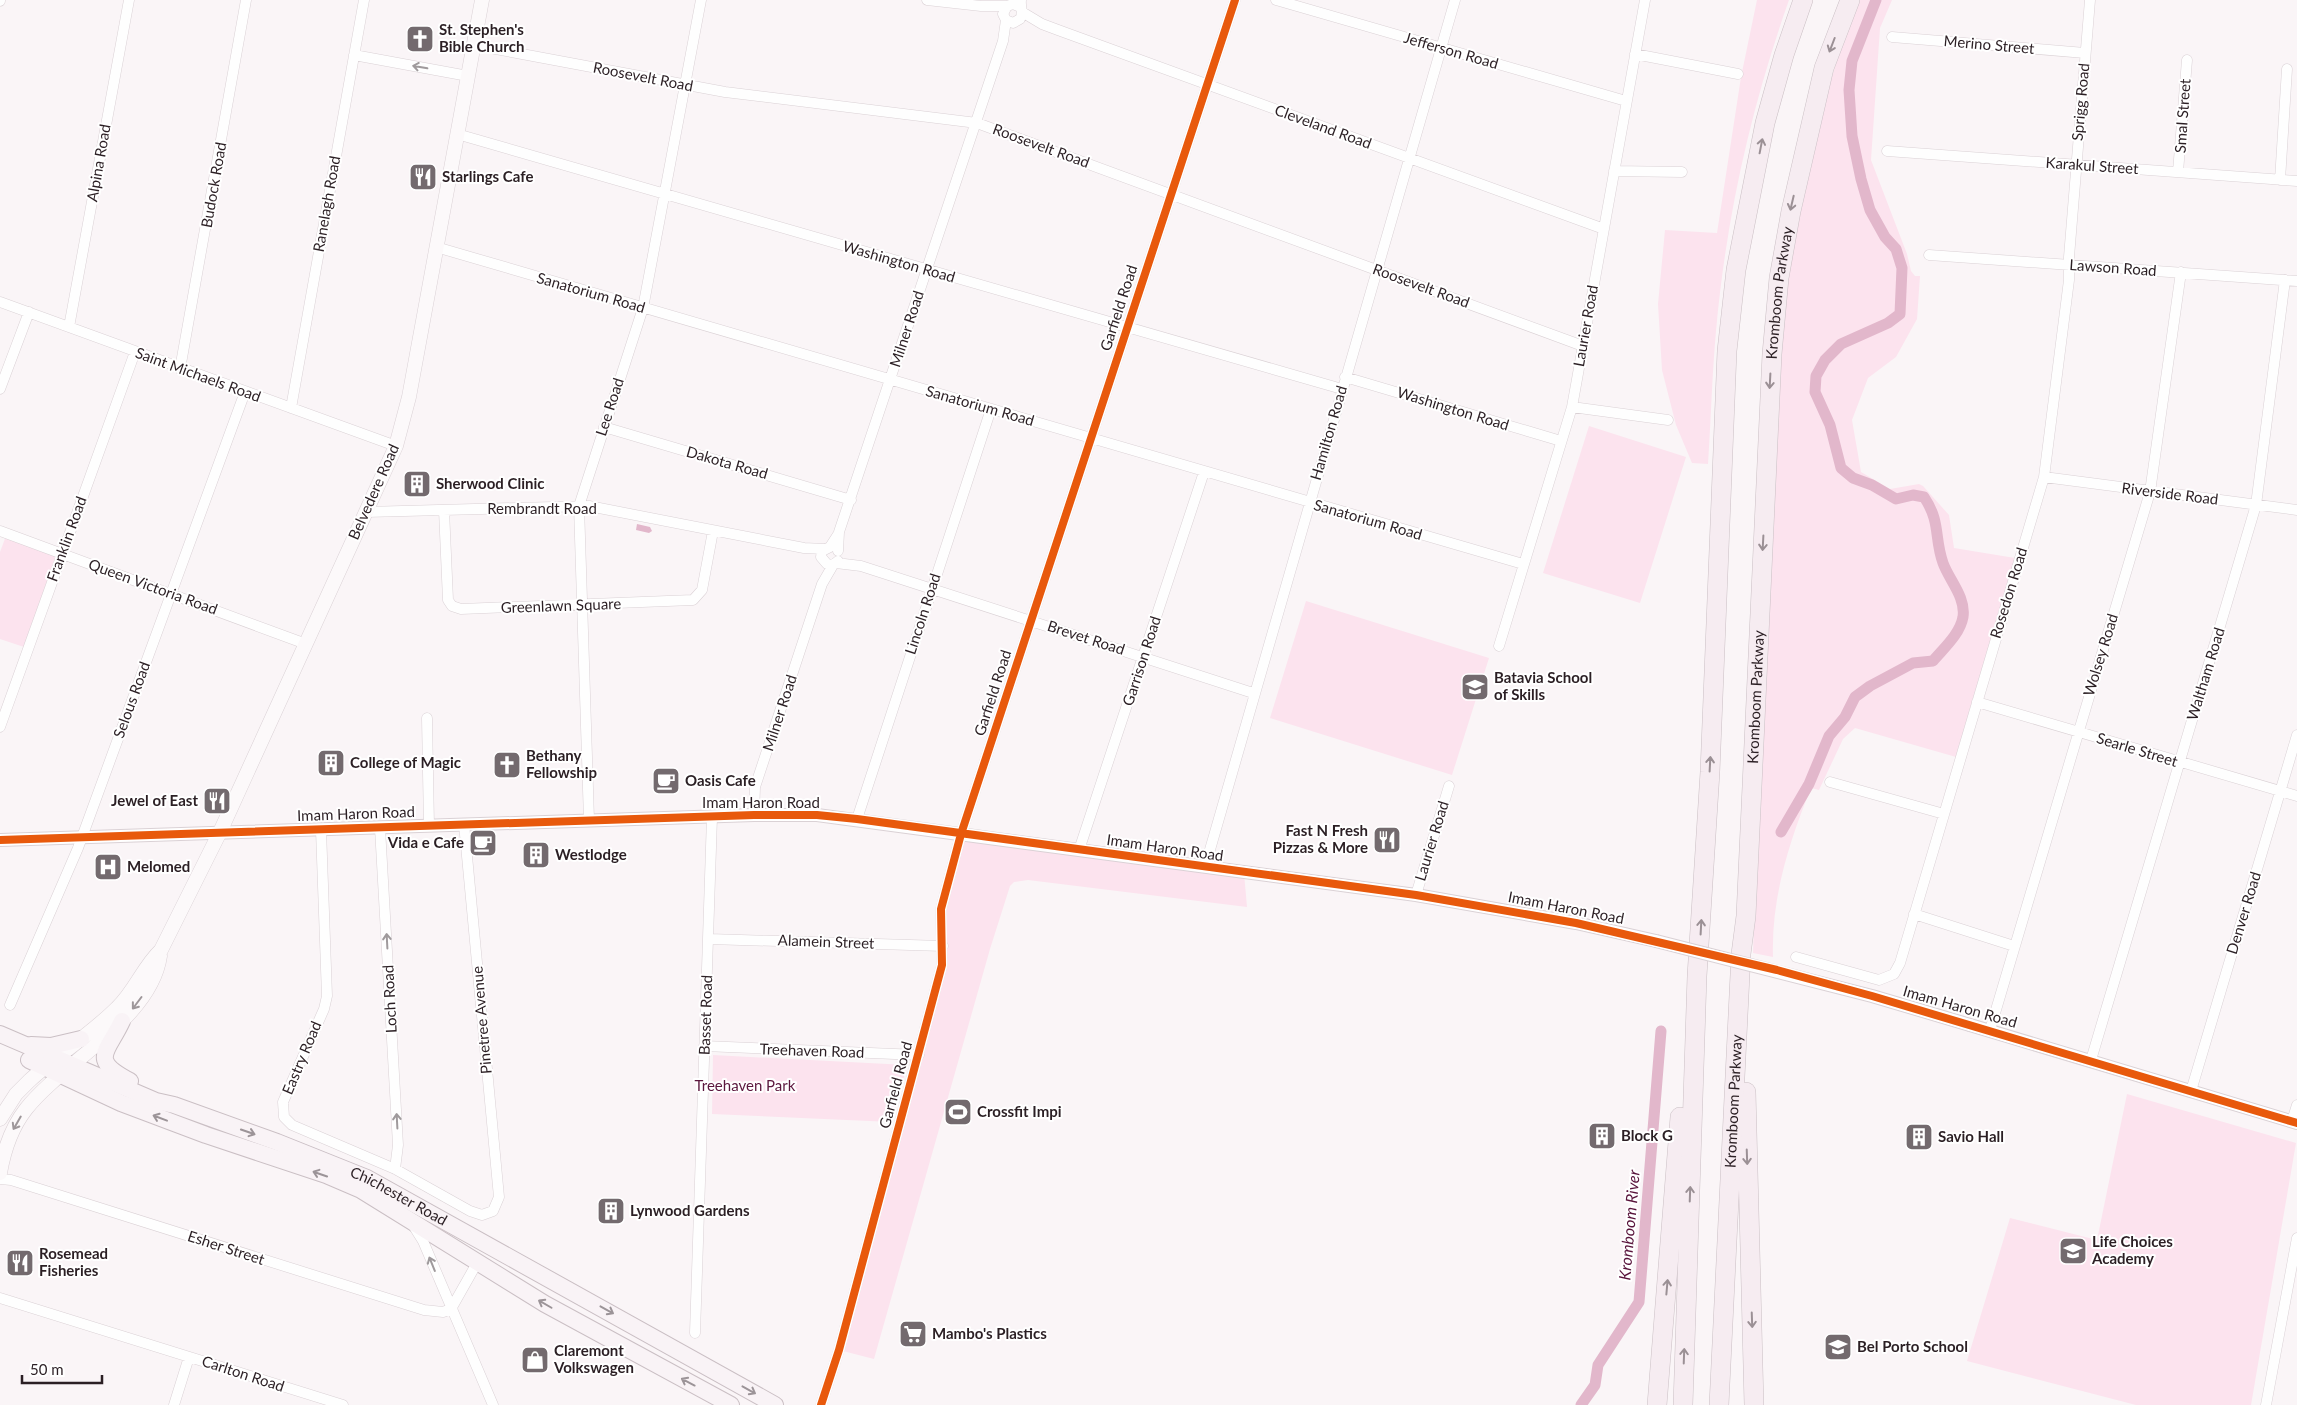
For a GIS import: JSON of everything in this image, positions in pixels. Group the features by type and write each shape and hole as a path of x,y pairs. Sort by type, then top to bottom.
{"highway":[{"path":"1683,1405 1697,976 1710,772 1727,351 1735,279 1765,123 1784,55 1803,0"},
{"name":"Kromboom Parkway","path":"1719,1405 1741,954 1746,916 1772,354 1780,278 1790,211 1824,68 1850,0"},
{"path":"1746,916 1746,1127 1754,1405"},
{"path":"1657,1405 1684,1065 1688,1023 1697,976"}],"main road":[{"name":"Belvedere Road","path":"58,1067 81,1039 105,1020 123,1002 160,950 220,832 396,446 409,397 482,0"},
{"name":"Belvedere Road","path":"58,1067 122,1021 136,1006 159,963 160,950"},
{"path":"122,1021 107,1045 105,1058 108,1066 118,1075 174,1105"},
{"path":"5,1040 33,1046 51,1046 81,1039"},
{"name":"Chichester Road","path":"5,1040 58,1067 121,1103 346,1183 373,1196 545,1304 731,1405"},
{"path":"0,1119 16,1094 58,1067"},
{"path":"0,1173 5,1150 18,1122 43,1091 58,1067"},
{"name":"Chichester Road","path":"58,1067 156,1101 174,1105 312,1155 366,1178 775,1405"}],"street":[{"name":"Alpina Road","path":"69,327 129,0"},
{"name":"Budock Road","path":"180,369 246,0"},
{"name":"Ranelagh Road","path":"291,408 364,0"},
{"name":"Lee Road","path":"589,820 579,506 643,308 702,0"},
{"name":"Cleveland Road","path":"927,0 1014,11 1042,24 1207,85 1604,228"},
{"name":"Garfield Road","path":"821,1405 839,1350 942,965 941,909 961,834 1235,0"},
{"name":"Jefferson Road","path":"1276,0 1626,101"},
{"name":"Hamilton Road","path":"1205,867 1253,693 1455,0"},
{"name":"Laurier Road","path":"1499,646 1572,406 1645,0"},
{"name":"Sprigg Road","path":"2069,264 2090,0"},
{"name":"Milner Road","path":"754,815 755,787 1014,11"},
{"name":"Merino Street","path":"1892,37 2085,53"},
{"name":"Roosevelt Road","path":"474,45 734,93 976,123 1583,346"},
{"path":"1634,54 1738,74"},
{"path":"354,55 468,76"},
{"name":"Smal Street","path":"2178,172 2187,60"},
{"path":"2280,180 2287,69"},
{"name":"Washington Road","path":"457,134 1342,389"},
{"name":"Karakul Street","path":"1887,150 2297,181"},
{"path":"1614,171 1682,172"},
{"name":"Sanatorium Road","path":"436,247 1523,564"},
{"name":"Lawson Road","path":"1929,255 2297,281"},
{"name":"Rosedon Road","path":"1796,957 1875,980 1887,978 1899,967 2044,477 2069,280 2069,264"},
{"name":"Wolsey Road","path":"1990,1030 2150,492 2181,272"},
{"name":"Waltham Road","path":"2091,1060 2256,505 2285,280"},
{"name":"Saint Michaels Road","path":"0,302 396,446"},
{"path":"0,389 28,312"},
{"name":"Franklin Road","path":"0,727 136,352"},
{"name":"Washington Road","path":"1345,377 1561,441"},
{"name":"Selous Road","path":"10,1005 54,907 83,836 245,392"},
{"path":"1572,406 1668,420"},
{"name":"Lincoln Road","path":"856,819 991,409"},
{"name":"Dakota Road","path":"604,427 851,500"},
{"name":"Garrison Road","path":"1079,850 1204,472"},
{"name":"Riverside Road","path":"2044,477 2297,510"},
{"name":"Rembrandt Road","path":"366,512 593,506 804,548 831,556"},
{"name":"Greenlawn Square","path":"444,510 448,600 452,606 461,609 693,600 702,590 713,531"},
{"name":"Queen Victoria Road","path":"0,530 306,644"},
{"name":"Brevet Road","path":"831,556 1253,693"},
{"name":"Searle Street","path":"1977,702 2179,763 2297,796"},
{"path":"427,718 429,826"},
{"name":"Denver Road","path":"2191,1091 2297,735"},
{"path":"1830,782 1944,814"},
{"name":"Laurier Road","path":"1416,895 1449,786"},
{"name":"Imam Haron Road","path":"0,840 712,816 817,815 856,819 1416,895 1576,923 1656,941 1862,993 2295,1122"},
{"name":"Basset Road","path":"695,1333 712,816"},
{"name":"Pinetree Avenue","path":"464,824 499,1198 497,1206 490,1213"},
{"name":"Loch Road","path":"380,828 398,1145 395,1169"},
{"name":"Eastry Road","path":"321,830 327,996 324,1009 284,1102 284,1117 292,1125 395,1169 470,1211 482,1215 490,1213"},
{"path":"1914,914 2014,946"},
{"name":"Alamein Street","path":"708,939 942,946"},
{"name":"Treehaven Road","path":"704,1046 919,1055"},
{"path":"2295,1122 2297,1105"},
{"name":"Esher Street","path":"0,1179 11,1180 424,1310 443,1312 451,1309"},
{"path":"410,1220 423,1241 493,1405"},
{"path":"2266,1405 2297,1238"},
{"path":"451,1309 477,1263"},
{"name":"Carlton Road","path":"0,1298 343,1405"},
{"path":"174,1405 189,1357"}],"green space":[{"path":"1757,0 1789,0 1763,81 1733,205 1720,289 1713,364 1708,464 1692,463 1676,425 1662,370 1658,304 1665,230 1717,233 1741,77"},
{"path":"1858,0 1892,0 1880,28 1871,160 1907,254 1911,271 1915,276 1920,276 1917,319 1896,357 1868,378 1852,420 1861,472 1890,489 1919,484 1923,486 1949,515 1954,548 2015,558 1956,757 1855,728 1843,739 1819,790 1811,788 1795,829 1778,892 1773,935 1773,957 1753,953 1758,808 1783,311 1803,193 1812,153 1832,76"},
{"path":"1589,426 1686,457 1640,603 1543,573"},
{"path":"6,536 56,555 24,647 0,639 0,552"},
{"path":"1306,601 1489,658 1452,775 1270,718"},
{"path":"961,834 1244,873 1247,907 1028,880 1014,882 1010,886 990,949 874,1359 839,1350 942,965 940,920"},
{"name":"Treehaven Park","path":"713,1055 907,1065 892,1122 712,1114"},
{"path":"2127,1094 2296,1143 2251,1405 2136,1405 1967,1361 2010,1218 2097,1240"}],"shaded area":[{"path":"637,524 650,527 652,531 649,533 636,530"}],"waterway":[{"name":"Kromboom River","path":"1781,832 1809,784 1829,736 1845,717 1855,697 1870,686 1913,663 1933,661 1955,635 1963,617 1960,596 1943,563 1933,514 1924,497 1913,495 1896,499 1872,485 1853,478 1841,468 1830,425 1815,392 1816,376 1825,360 1841,344 1888,323 1900,314 1902,268 1896,249 1885,237 1870,210 1852,136 1849,90 1852,61 1876,0"},
{"name":"Kromboom River","path":"1581,1405 1595,1385 1598,1365 1639,1302 1661,1031"}],"cycle path":[{"path":"821,1405 839,1350 942,965 941,909 961,834 1235,0"},
{"path":"0,840 754,815 817,815 857,819 1416,895 1576,923 1777,970 1872,996 2297,1123"}],"place":[{"name":"St. Stephen's Bible Church","path":"420,39"},
{"name":"Starlings Cafe","path":"423,177"},
{"name":"Sherwood Clinic","path":"417,484"},
{"name":"Batavia School of Skills","path":"1475,687"},
{"name":"College of Magic","path":"331,763"},
{"name":"Bethany Fellowship","path":"507,765"},
{"name":"Oasis Cafe","path":"666,781"},
{"name":"Jewel of East","path":"217,801"},
{"name":"Fast N Fresh Pizzas & More","path":"1387,840"},
{"name":"Vida e Cafe","path":"483,843"},
{"name":"Westlodge","path":"536,855"},
{"name":"Melomed","path":"108,867"},
{"name":"Crossfit Impi","path":"958,1112"},
{"name":"Block G","path":"1602,1136"},
{"name":"Savio Hall","path":"1919,1137"},
{"name":"Lynwood Gardens","path":"611,1211"},
{"name":"Life Choices Academy","path":"2073,1251"},
{"name":"Rosemead Fisheries","path":"20,1263"},
{"name":"Mambo's Plastics","path":"913,1334"},
{"name":"Bel Porto School","path":"1838,1347"},
{"name":"Claremont Volkswagen","path":"535,1360"}]}
